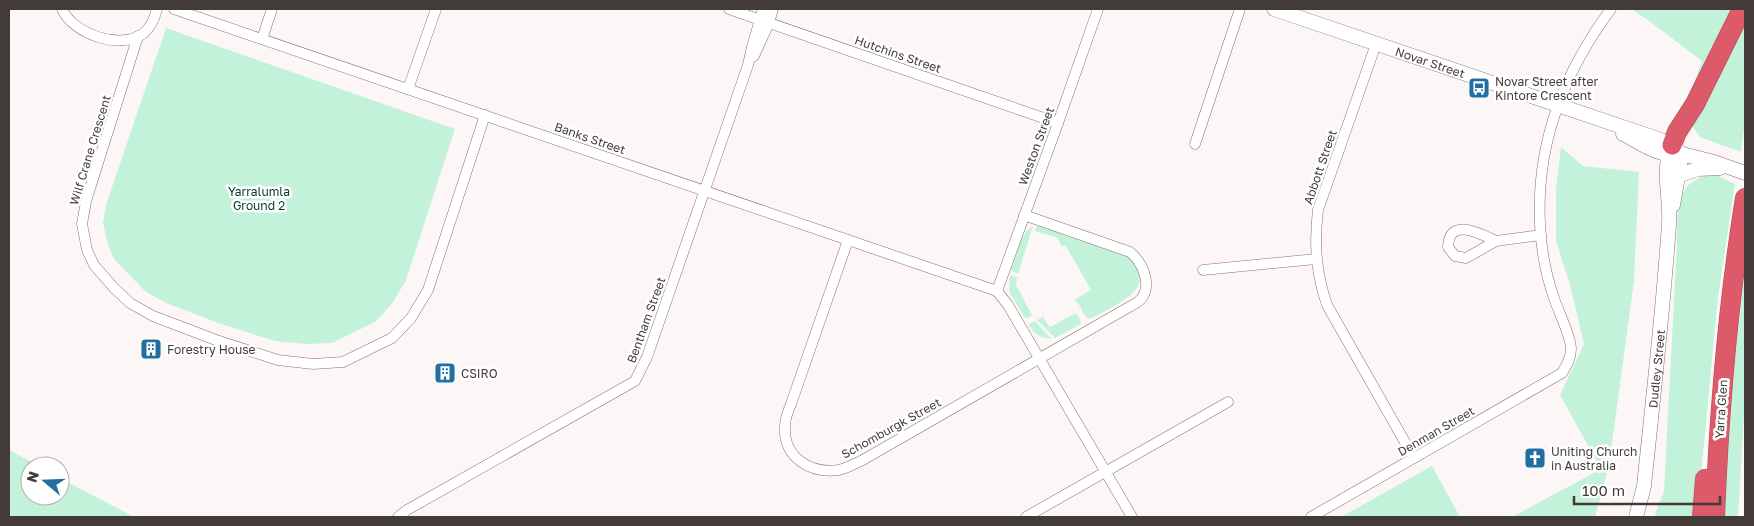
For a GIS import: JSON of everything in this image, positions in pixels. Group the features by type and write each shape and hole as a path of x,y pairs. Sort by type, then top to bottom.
{"highway":[{"path":"1674,151 1677,132 1695,104 1742,9"},
{"path":"1702,517 1717,355 1730,301 1745,198"},
{"name":"Yarra Glen","path":"1715,517 1730,301"}],"main road":[{"name":"Novar Street","path":"1274,9 1661,140 1674,151 1745,173"},
{"name":"Dudley Street","path":"1636,517 1644,486 1670,220 1680,175 1674,151"},
{"name":"Dudley Street","path":"1670,220 1667,181 1674,151"},
{"path":"1680,175 1698,169 1730,168"}],"street":[{"path":"62,9 72,22 92,35 110,40 124,40 145,32 151,25 157,9"},
{"name":"Banks Street","path":"174,9 997,291"},
{"path":"262,39 272,9"},
{"path":"408,89 436,9"},
{"name":"Hutchins Street","path":"729,9 1058,124"},
{"name":"Bentham Street","path":"763,9 764,21"},
{"name":"Bentham Street","path":"398,517 407,510 636,381 647,357 764,21 773,9"},
{"name":"Weston Street","path":"997,291 1098,9"},
{"path":"1195,144 1240,9"},
{"path":"1496,241 1541,235 1540,194 1542,164 1557,105 1572,70 1611,9"},
{"name":"Wilf Crane Crescent","path":"138,36 86,201 82,224 87,250 94,265 130,303 153,316 216,340 278,360 313,364 343,362 392,338 411,318 428,290 485,115"},
{"name":"Abbott Street","path":"1376,44 1318,210 1315,236 1316,259 1320,285 1327,306 1414,458"},
{"name":"Schomburgk Street","path":"848,240 786,418 786,441 795,457 808,466 820,471 841,470 861,460 1129,308 1142,298 1146,286 1143,269 1137,257 1130,252 1024,215"},
{"name":"Denman Street","path":"1311,517 1562,373 1569,362 1571,348 1548,278 1541,235"},
{"path":"1203,270 1316,259"},
{"path":"997,291 1008,305 1132,517"},
{"path":"1026,517 1228,402"}],"green space":[{"path":"1631,9 1745,9 1745,122 1741,152 1700,137 1683,113 1702,61"},
{"name":"Yarralumla Ground 2","path":"166,28 455,129 406,280 392,304 375,322 332,343 305,344 275,341 221,324 166,303 146,292 114,259 107,242 103,222 107,202"},
{"path":"1561,147 1583,166 1639,172 1634,281 1609,465 1595,517 1512,517 1601,469 1560,395 1584,344 1570,285 1556,241 1556,189"},
{"path":"1714,174 1735,184 1718,297 1697,517 1654,517 1664,491 1679,208 1681,198 1691,183 1701,177"},
{"path":"1033,226 1018,274 1011,270 1016,252 1024,235"},
{"path":"1037,226 1042,226 1127,255 1138,271 1140,279 1138,287 1115,306 1090,319 1087,318 1074,300 1091,290 1066,246 1061,246 1058,238 1035,231"},
{"path":"1745,269 1745,400 1738,517 1723,517 1730,406"},
{"path":"1010,275 1017,277 1016,285 1032,315 1028,318 1024,317 1009,291"},
{"path":"1076,313 1081,324 1055,338 1037,320 1043,317 1050,327"},
{"path":"1035,321 1052,339 1041,337 1032,331 1029,324"},
{"path":"9,450 20,456 20,506 70,506 70,483 134,517 9,517"},
{"path":"1432,466 1460,517 1341,517"}],"place":[{"name":"Novar Street after Kintore Crescent","path":"1479,88"},
{"name":"Forestry House","path":"151,349"},
{"name":"CSIRO","path":"445,373"},
{"name":"Uniting Church in Australia","path":"1535,458"}]}
